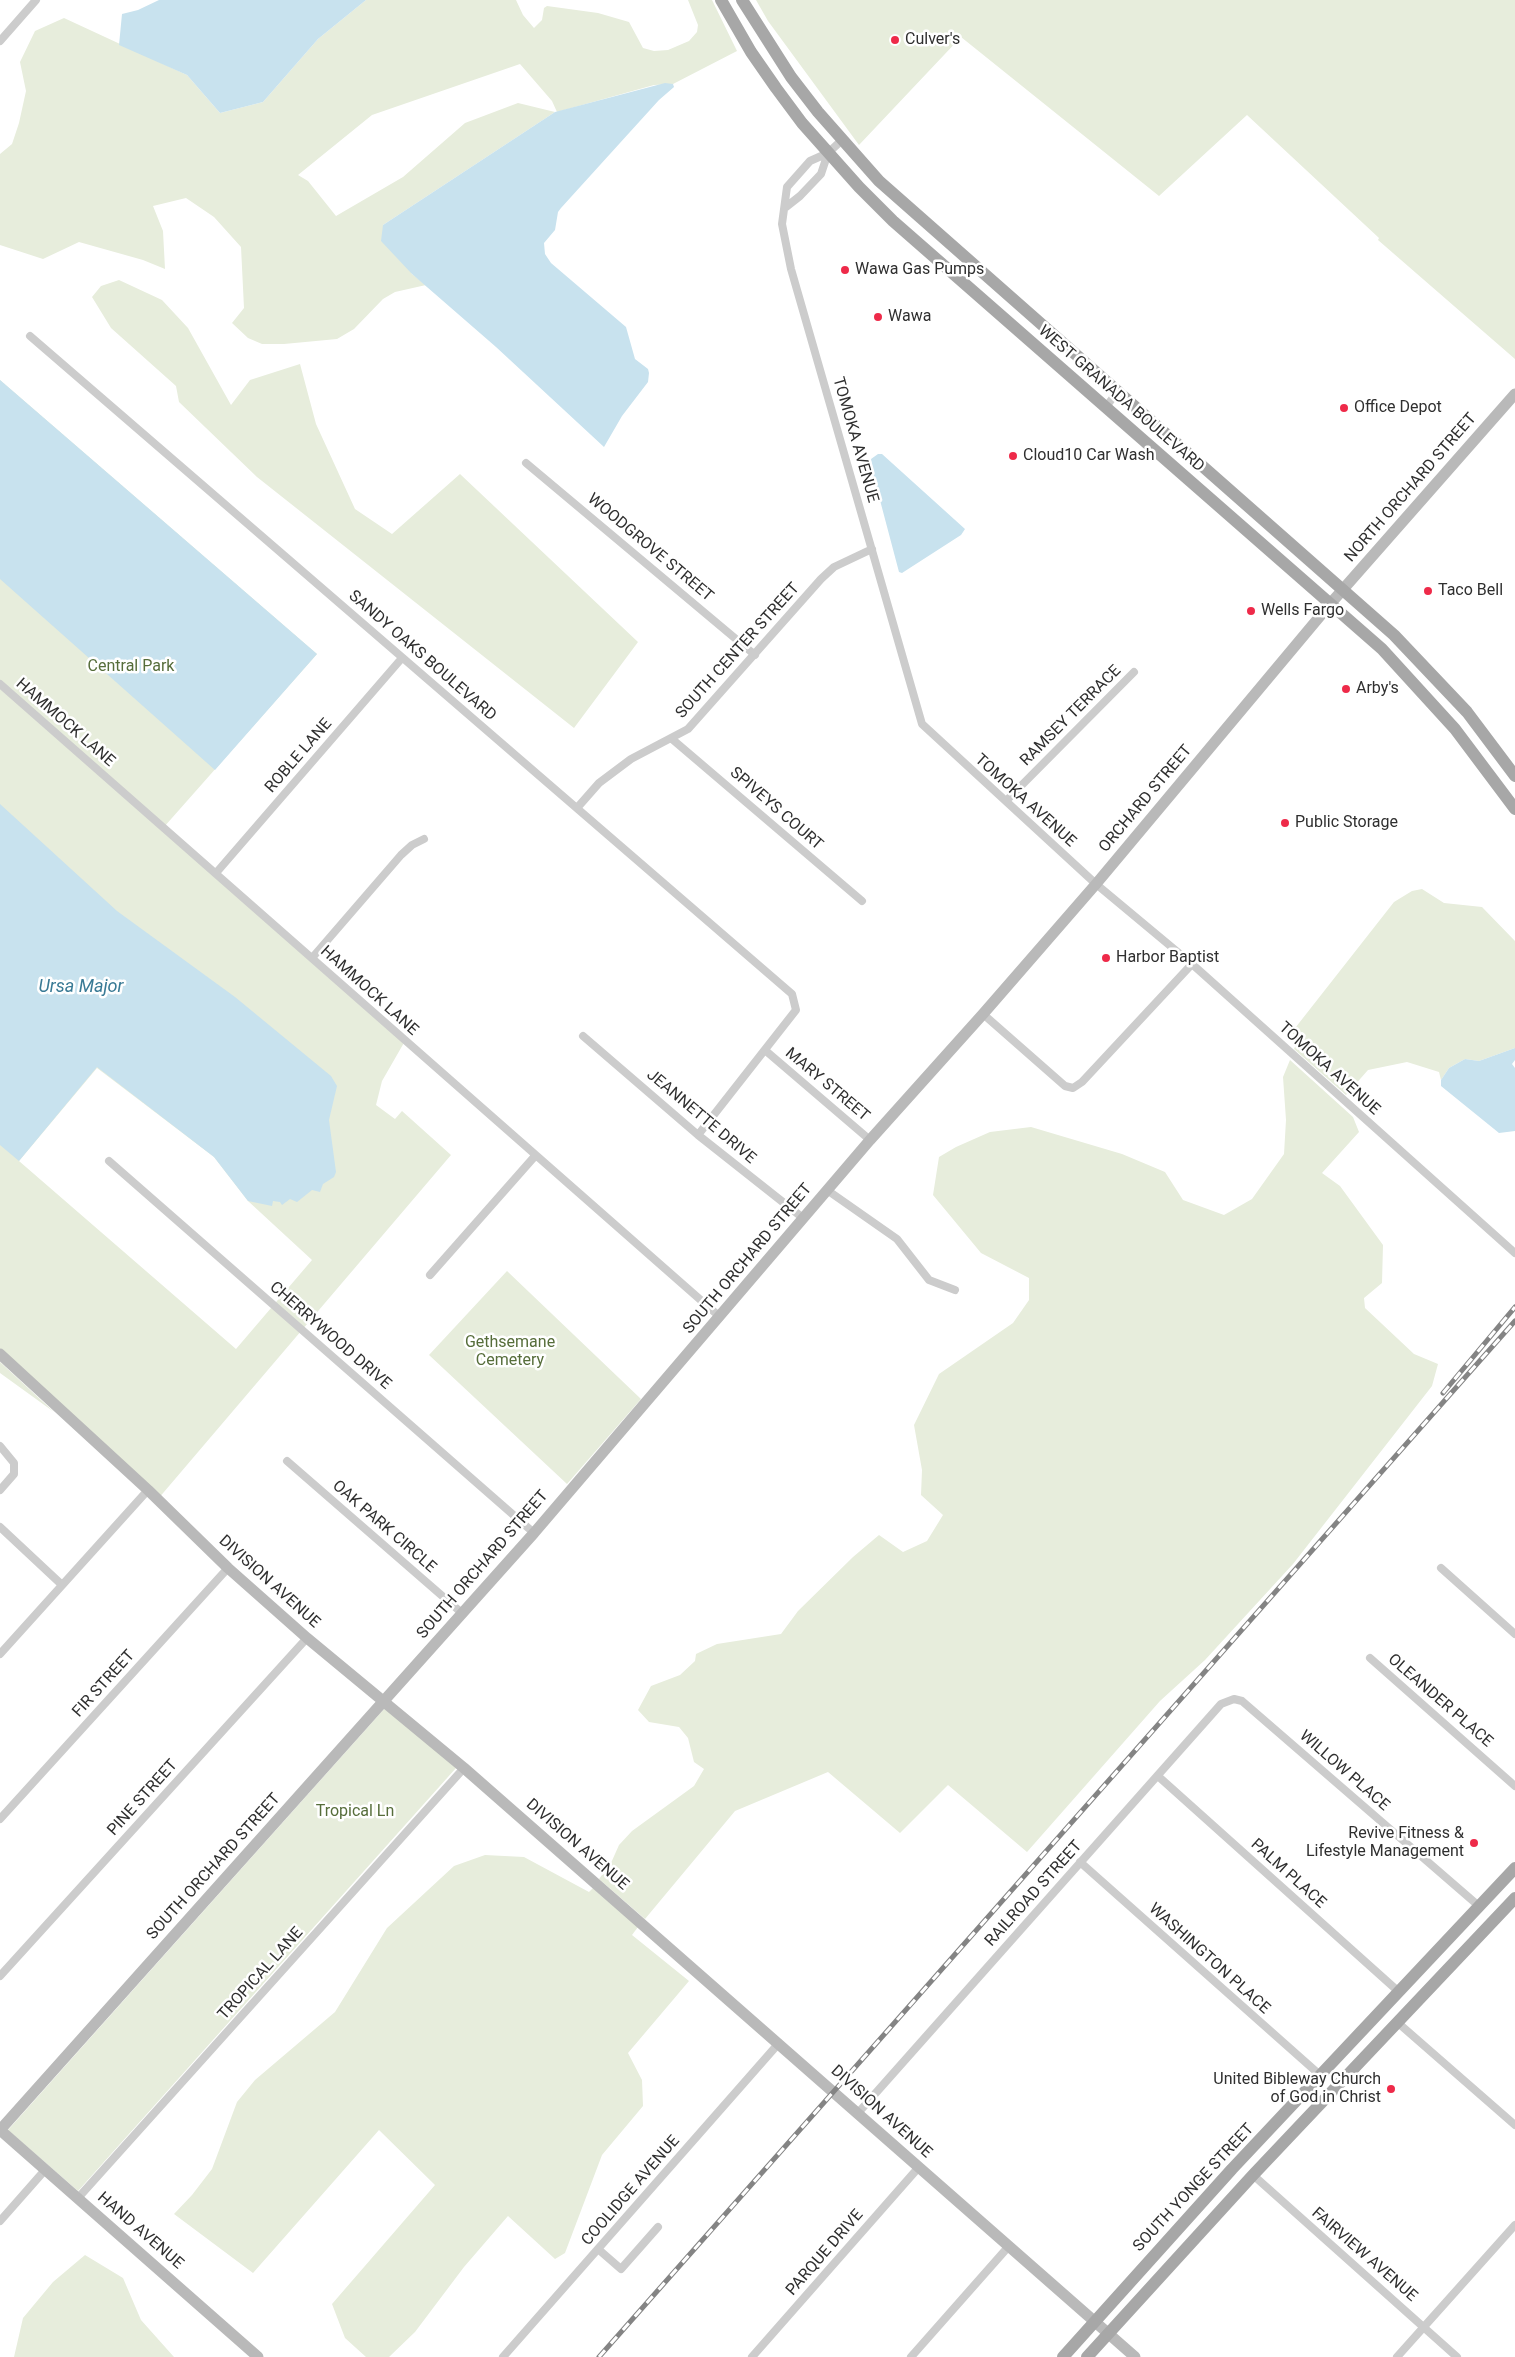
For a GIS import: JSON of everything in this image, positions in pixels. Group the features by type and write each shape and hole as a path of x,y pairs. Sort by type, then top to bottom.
{"main road":[{"name":"WEST GRANADA BOULEVARD","path":"721,0 772,82 828,153 893,221 1331,603 1398,665 1455,729 1515,809"},
{"name":"WEST GRANADA BOULEVARD","path":"742,0 791,77 842,140 879,181 1344,588 1418,657 1495,747 1515,776"},
{"path":"1455,729 1470,729 1495,747"},
{"name":"SOUTH YONGE STREET","path":"1063,2357 1320,2076 1515,1868"},
{"path":"1088,2357 1253,2175 1515,1898"},
{"path":"1316,2108 1321,2091 1320,2076"}],"street":[{"path":"0,41 36,0"},
{"name":"TOMOKA AVENUE","path":"786,207 787,187 810,161 828,153 842,140"},
{"name":"TOMOKA AVENUE","path":"828,153 820,174 800,196 786,207 782,214 782,224 791,269 922,724 960,762 1006,801 1096,884 1192,964 1515,1253"},
{"name":"SANDY OAKS BOULEVARD","path":"30,336 792,994 796,1010 766,1051"},
{"path":"1106,407 1118,392"},
{"name":"NORTH ORCHARD STREET","path":"1331,603 1515,394"},
{"name":"WOODGROVE STREET","path":"526,463 755,655"},
{"name":"SOUTH CENTER STREET","path":"577,808 600,783 631,759 688,729 834,567 872,549"},
{"name":"ORCHARD STREET","path":"983,1014 1096,884 1331,603"},
{"name":"ROBLE LANE","path":"216,873 402,658"},
{"name":"RAMSEY TERRACE","path":"1006,801 1134,672"},
{"name":"HAMMOCK LANE","path":"0,684 720,1317"},
{"name":"SPIVEYS COURT","path":"672,739 862,901"},
{"path":"312,958 401,855 412,845 424,839"},
{"path":"983,1014 1065,1086 1073,1088 1082,1082 1192,964"},
{"name":"SOUTH ORCHARD STREET","path":"0,2130 463,1614 720,1317 870,1140 983,1014"},
{"name":"JEANNETTE DRIVE","path":"583,1036 698,1136 803,1218"},
{"path":"698,1136 766,1051"},
{"name":"MARY STREET","path":"766,1051 870,1140"},
{"path":"430,1275 535,1156"},
{"name":"CHERRYWOOD DRIVE","path":"109,1161 534,1533"},
{"path":"827,1190 897,1239 929,1280 955,1290"},
{"name":"DIVISION AVENUE","path":"0,1354 148,1490 228,1568 307,1638 464,1768 1135,2357"},
{"path":"0,1446 14,1463 14,1474 0,1490"},
{"name":"OAK PARK CIRCLE","path":"288,1461 463,1614"},
{"path":"0,1654 61,1584 148,1490"},
{"path":"0,1527 61,1584"},
{"name":"FIR STREET","path":"0,1818 228,1568"},
{"path":"1441,1568 1515,1634"},
{"name":"PINE STREET","path":"0,1976 307,1638"},
{"name":"OLEANDER PLACE","path":"1370,1658 1515,1786"},
{"name":"RAILROAD STREET","path":"858,2113 1080,1862 1159,1777 1221,1704 1234,1699"},
{"name":"WILLOW PLACE","path":"1234,1699 1242,1701 1480,1907"},
{"name":"TROPICAL LANE","path":"78,2198 464,1768"},
{"name":"PALM PLACE","path":"1159,1777 1399,1992"},
{"name":"WASHINGTON PLACE","path":"1080,1862 1320,2076"},
{"path":"1397,2022 1515,2125"},
{"name":"COOLIDGE AVENUE","path":"503,2357 779,2043"},
{"name":"HAND AVENUE","path":"0,2130 258,2357"},
{"name":"PARQUE DRIVE","path":"752,2357 919,2167"},
{"path":"0,2221 45,2170"},
{"name":"FAIRVIEW AVENUE","path":"1253,2175 1457,2357"},
{"path":"1397,2357 1515,2224"},
{"path":"598,2249 621,2269 658,2227"},
{"path":"911,2357 1009,2246"}],"green space":[{"path":"366,0 516,0 523,15 534,28 542,20 544,8 547,6 598,13 629,22 643,48 654,51 668,50 689,41 697,32 698,25 688,0 712,0 737,51 673,84 654,85 557,112 552,101 520,64 372,115 298,175 308,181 336,216 403,177 465,123 518,103 555,112 383,225 412,274 426,285 395,292 383,299 354,329 337,339 262,344 248,338 232,323 244,308 241,247 214,217 186,198 153,206 163,231 165,269 143,260 79,242 43,259 0,245 0,154 12,144 19,123 26,91 20,62 35,31 64,18 187,75 220,113 263,102 318,39"},
{"path":"756,0 1515,0 1515,359 1378,240 1379,238 1247,115 1159,196 961,37 859,145 768,21"},
{"path":"119,280 162,300 188,328 231,405 250,380 300,364 316,424 355,509 392,534 460,474 638,642 574,728 257,477 179,402 176,386 111,328 92,297 101,286"},
{"name":"Central Park","path":"0,380 317,654 164,827 405,1041 382,1081 376,1105 395,1119 402,1111 451,1155 158,1499 0,1355","holes":["97,1068 214,1157 248,1201 312,1260 236,1349 19,1161"]},
{"path":"1422,889 1444,903 1482,907 1515,941 1515,1048 1479,1061 1465,1059 1449,1068 1441,1080 1439,1072 1407,1062 1368,1070 1346,1095 1294,1049 1298,1040 1292,1032 1394,902 1412,891"},
{"path":"1290,1060 1353,1117 1359,1132 1322,1173 1340,1186 1383,1245 1382,1283 1364,1298 1365,1308 1414,1354 1438,1364 1432,1386 1293,1564 1205,1660 1160,1701 1027,1852 948,1785 900,1833 828,1772 735,1811 645,1919 599,1879 611,1863 619,1845 632,1831 694,1786 704,1769 694,1762 688,1738 679,1727 649,1722 638,1710 651,1686 680,1675 695,1661 696,1654 717,1644 781,1634 798,1611 853,1557 879,1535 903,1552 927,1541 943,1515 921,1495 922,1470 914,1425 939,1374 1013,1323 1029,1300 1029,1278 981,1253 933,1195 939,1157 990,1132 1031,1127 1122,1154 1165,1172 1183,1200 1224,1215 1252,1199 1284,1154 1286,1120 1283,1077"},
{"name":"Gethsemane Cemetery","path":"507,1271 641,1399 567,1484 429,1355"},
{"path":"0,1362 54,1412 0,1373"},
{"name":"Tropical Ln","path":"385,1708 456,1768 78,2191 8,2130"},
{"path":"485,1855 524,1857 589,1892 593,1888 638,1927 632,1935 689,1981 628,2053 642,2080 643,2106 602,2155 565,2253 555,2259 508,2216 464,2267 415,2332 389,2357 366,2357 345,2338 332,2304 435,2185 379,2130 253,2273 174,2214 212,2169 237,2102 255,2080 335,2012 387,1928 454,1866"},
{"path":"85,2255 123,2278 141,2320 174,2357 14,2357 23,2318 53,2282"}],"water":[{"path":"159,0 366,0 318,39 263,102 220,113 187,75 119,45 122,14 138,10"},
{"path":"665,83 673,84 674,87 659,100 561,208 558,212 555,230 544,243 545,254 551,263 626,327 635,359 648,369 648,382 622,416 604,447 496,347 412,274 381,241 383,225 555,112"},
{"path":"0,380 317,654 215,770 0,579"},
{"path":"878,454 882,454 965,529 961,535 902,573 899,572 872,470 871,459"},
{"name":"Ursa Major","path":"0,804 117,911 235,997 331,1076 337,1086 329,1120 336,1172 334,1177 323,1184 320,1192 312,1190 297,1202 290,1199 282,1205 280,1202 273,1201 272,1206 248,1201 214,1157 97,1067 19,1161 0,1145"},
{"path":"1515,1048 1515,1060 1512,1064 1515,1068 1515,1131 1499,1133 1441,1086 1441,1080 1449,1068 1465,1059 1479,1061"}],"railway":[{"path":"1443,1393 1515,1307"},
{"path":"599,2357 1515,1321"}],"place":[{"name":"Culver's","path":"895,40"},
{"name":"Wawa Gas Pumps","path":"845,270"},
{"name":"Wawa","path":"878,317"},
{"name":"Office Depot","path":"1344,408"},
{"name":"Cloud10 Car Wash","path":"1013,456"},
{"name":"Taco Bell","path":"1428,591"},
{"name":"Wells Fargo","path":"1251,611"},
{"name":"Arby's","path":"1346,689"},
{"name":"Public Storage","path":"1285,823"},
{"name":"Harbor Baptist","path":"1106,958"},
{"name":"Revive Fitness & Lifestyle Management","path":"1474,1843"},
{"name":"United Bibleway Church of God in Christ","path":"1391,2089"}]}
